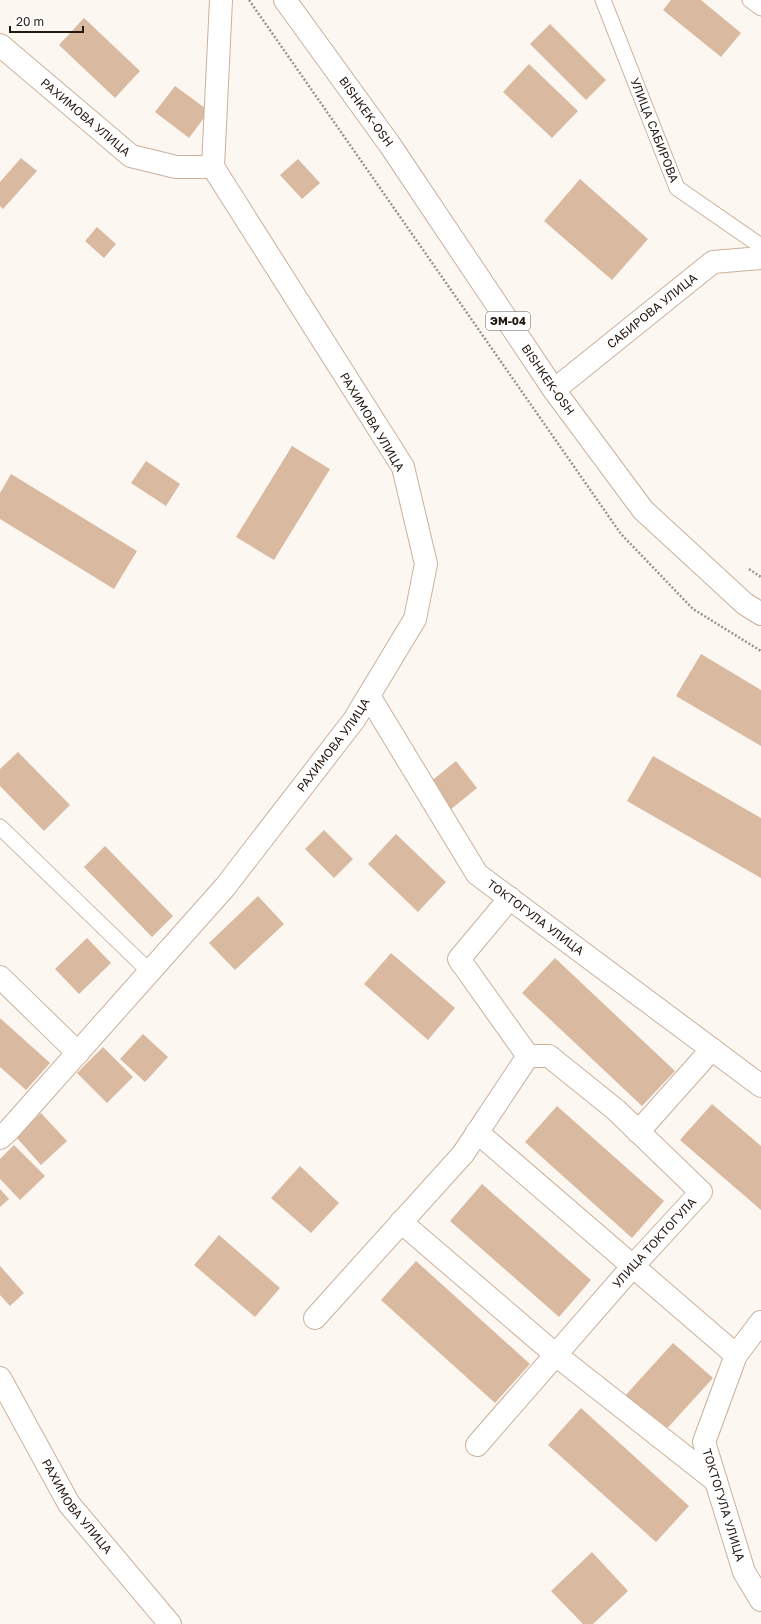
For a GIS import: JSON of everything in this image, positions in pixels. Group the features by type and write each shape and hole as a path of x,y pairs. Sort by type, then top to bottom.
{"main road":[{"path":"213,167 221,0"},
{"name":"BISHKEK-OSH","path":"285,0 390,145 554,390 643,510 745,604 761,614"},
{"name":"РАХИМОВА УЛИЦА","path":"0,44 131,156 176,167 213,167 403,467 426,564 415,619 354,720 226,887 9,1130 0,1138"},
{"name":"САБИРОВА УЛИЦА","path":"554,390 713,262 761,258"},
{"name":"ТОКТОГУЛА УЛИЦА","path":"369,696 477,874 761,1086"},
{"path":"315,1318 463,1154 528,1056 459,959 510,898"},
{"path":"0,977 78,1053"},
{"path":"638,1132 712,1049"},
{"name":"УЛИЦА ТОКТОГУЛА","path":"477,1445 633,1266 701,1192 616,1110 549,1056 528,1056"},
{"path":"477,1132 736,1355"},
{"path":"401,1222 556,1354 716,1481"},
{"name":"ТОКТОГУЛА УЛИЦА","path":"761,1322 736,1355 704,1442 744,1572 761,1600"},
{"name":"РАХИМОВА УЛИЦА","path":"0,1378 69,1504 170,1624"}],"lane":[{"name":"УЛИЦА САБИРОВА","path":"603,0 677,188 761,246"},
{"path":"750,0 761,8"},
{"path":"0,827 150,972"}],"path":[{"path":"748,569 761,577"}],"building":[{"path":"671,0 701,0 741,33 721,57 663,10"},
{"path":"84,18 140,71 115,98 59,45"},
{"path":"550,24 606,80 586,100 530,44"},
{"path":"529,64 578,111 552,138 503,92"},
{"path":"175,86 209,111 189,138 155,112"},
{"path":"21,158 37,171 3,209 0,206 0,182"},
{"path":"298,159 320,183 302,199 280,175"},
{"path":"580,179 648,239 612,280 544,221"},
{"path":"97,227 116,244 104,258 85,241"},
{"path":"292,446 330,469 274,560 236,537"},
{"path":"146,461 180,484 166,506 131,483"},
{"path":"11,474 137,551 114,589 0,519 0,493"},
{"path":"701,654 761,690 761,746 676,696"},
{"path":"18,752 70,805 44,831 0,786 0,769"},
{"path":"653,756 761,818 761,878 627,801"},
{"path":"456,761 477,788 450,810 429,783"},
{"path":"324,830 353,859 334,878 305,849"},
{"path":"396,834 446,882 418,912 368,864"},
{"path":"105,846 173,916 152,937 84,867"},
{"path":"258,896 284,924 235,970 209,943"},
{"path":"87,938 111,963 79,994 55,969"},
{"path":"391,953 455,1008 428,1040 364,984"},
{"path":"555,958 675,1071 642,1106 522,993"},
{"path":"0,1018 50,1063 26,1090 0,1067"},
{"path":"143,1034 168,1057 145,1082 120,1059"},
{"path":"103,1047 133,1077 107,1103 77,1073"},
{"path":"712,1104 761,1146 761,1210 680,1140"},
{"path":"557,1106 664,1201 632,1238 525,1142"},
{"path":"41,1113 67,1141 41,1165 16,1137"},
{"path":"14,1145 45,1176 20,1200 0,1179 0,1159"},
{"path":"300,1166 339,1203 311,1233 271,1198"},
{"path":"482,1184 591,1280 559,1317 450,1221"},
{"path":"0,1189 9,1199 0,1207"},
{"path":"219,1235 280,1288 255,1317 194,1265"},
{"path":"416,1261 530,1364 495,1403 381,1300"},
{"path":"0,1266 24,1293 10,1306 0,1295"},
{"path":"673,1343 713,1378 662,1434 623,1398"},
{"path":"581,1408 689,1506 656,1542 548,1445"},
{"path":"592,1552 628,1591 593,1624 583,1624 551,1591"}]}
